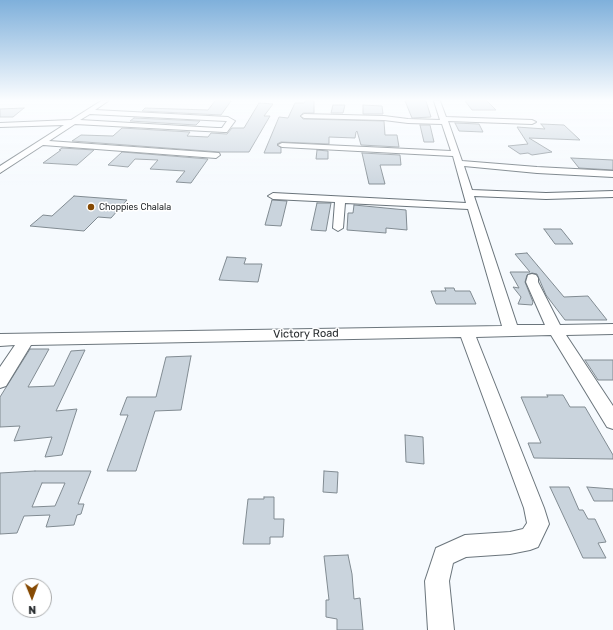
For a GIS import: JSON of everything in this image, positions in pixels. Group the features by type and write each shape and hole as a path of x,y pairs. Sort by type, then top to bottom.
{"street":[{"path":"0,170 61,130"},
{"path":"447,130 511,330"},
{"path":"42,143 216,155"},
{"path":"282,145 457,159 537,170 613,174"},
{"path":"468,193 546,196 613,194"},
{"path":"273,196 472,206"},
{"path":"338,228 340,199"},
{"path":"532,278 532,282 555,330 613,421"},
{"name":"Victory Road","path":"0,340 613,329"},
{"path":"441,630 437,582 444,556 465,546 510,543 530,539 538,524 534,508 466,332"},
{"path":"0,382 26,340"}],"building":[{"path":"119,130 190,132 187,136 208,137 211,133 227,134 230,130 262,130 249,152 220,152 72,141 81,135 113,136"},
{"path":"273,130 385,130 385,135 397,135 399,147 361,145 357,131 355,138 329,137 329,144 281,142 277,144 281,148 281,153 264,153"},
{"path":"421,130 431,130 434,142 424,142"},
{"path":"482,130 483,132 459,131"},
{"path":"519,130 570,130 580,140 529,138 552,152 532,155 528,153 520,154 508,146 528,144"},
{"path":"62,148 94,150 77,165 43,163"},
{"path":"317,150 328,151 328,159 316,159"},
{"path":"122,152 208,159 191,183 176,182 185,171 150,169 158,160 135,159 128,167 108,165"},
{"path":"362,153 400,155 401,165 380,165 385,184 369,184"},
{"path":"571,158 613,160 613,170 579,168"},
{"path":"74,196 127,200 111,218 98,217 84,231 30,226 43,215 52,216"},
{"path":"272,200 287,201 281,226 265,225"},
{"path":"317,203 331,203 326,231 311,230"},
{"path":"354,205 406,210 407,230 386,228 386,233 347,230 348,213 353,213"},
{"path":"544,229 561,229 573,244 555,244"},
{"path":"527,253 564,297 588,296 607,320 565,320 546,295 537,274 532,273 527,275 525,282 533,302 532,305 518,304 521,297 513,287 519,288 510,272 530,272 515,254"},
{"path":"227,257 246,258 244,264 262,264 258,282 219,280"},
{"path":"445,288 454,288 455,291 470,291 476,304 436,304 431,291 446,291"},
{"path":"30,349 49,349 28,387 54,386 71,351 85,350 56,411 77,409 62,455 45,457 52,437 14,441 20,426 0,427 0,397"},
{"path":"191,356 181,410 155,411 136,471 107,471 128,415 120,415 127,397 156,397 166,357"},
{"path":"585,360 613,360 613,380 598,380"},
{"path":"547,395 563,395 570,407 585,407 613,455 613,459 534,458 528,443 541,443 521,397 548,397"},
{"path":"405,435 423,437 424,464 406,462"},
{"path":"35,471 91,471 78,504 84,504 81,514 77,515 74,525 46,527 50,515 24,516 17,533 0,534 0,473","holes":["42,483 65,483 55,506 32,507"]},
{"path":"324,471 338,472 337,493 323,492"},
{"path":"550,487 569,487 579,510 583,510 588,519 595,519 606,542 598,543 606,558 583,558"},
{"path":"587,487 613,489 613,501 594,501"},
{"path":"264,497 274,497 274,519 284,519 283,537 270,537 270,544 243,544 248,499 264,499"},
{"path":"348,555 352,574 354,599 360,598 363,630 337,630 337,619 326,617 326,600 329,600 324,556"}],"place":[{"name":"Choppies Chalala","path":"91,207"}]}
